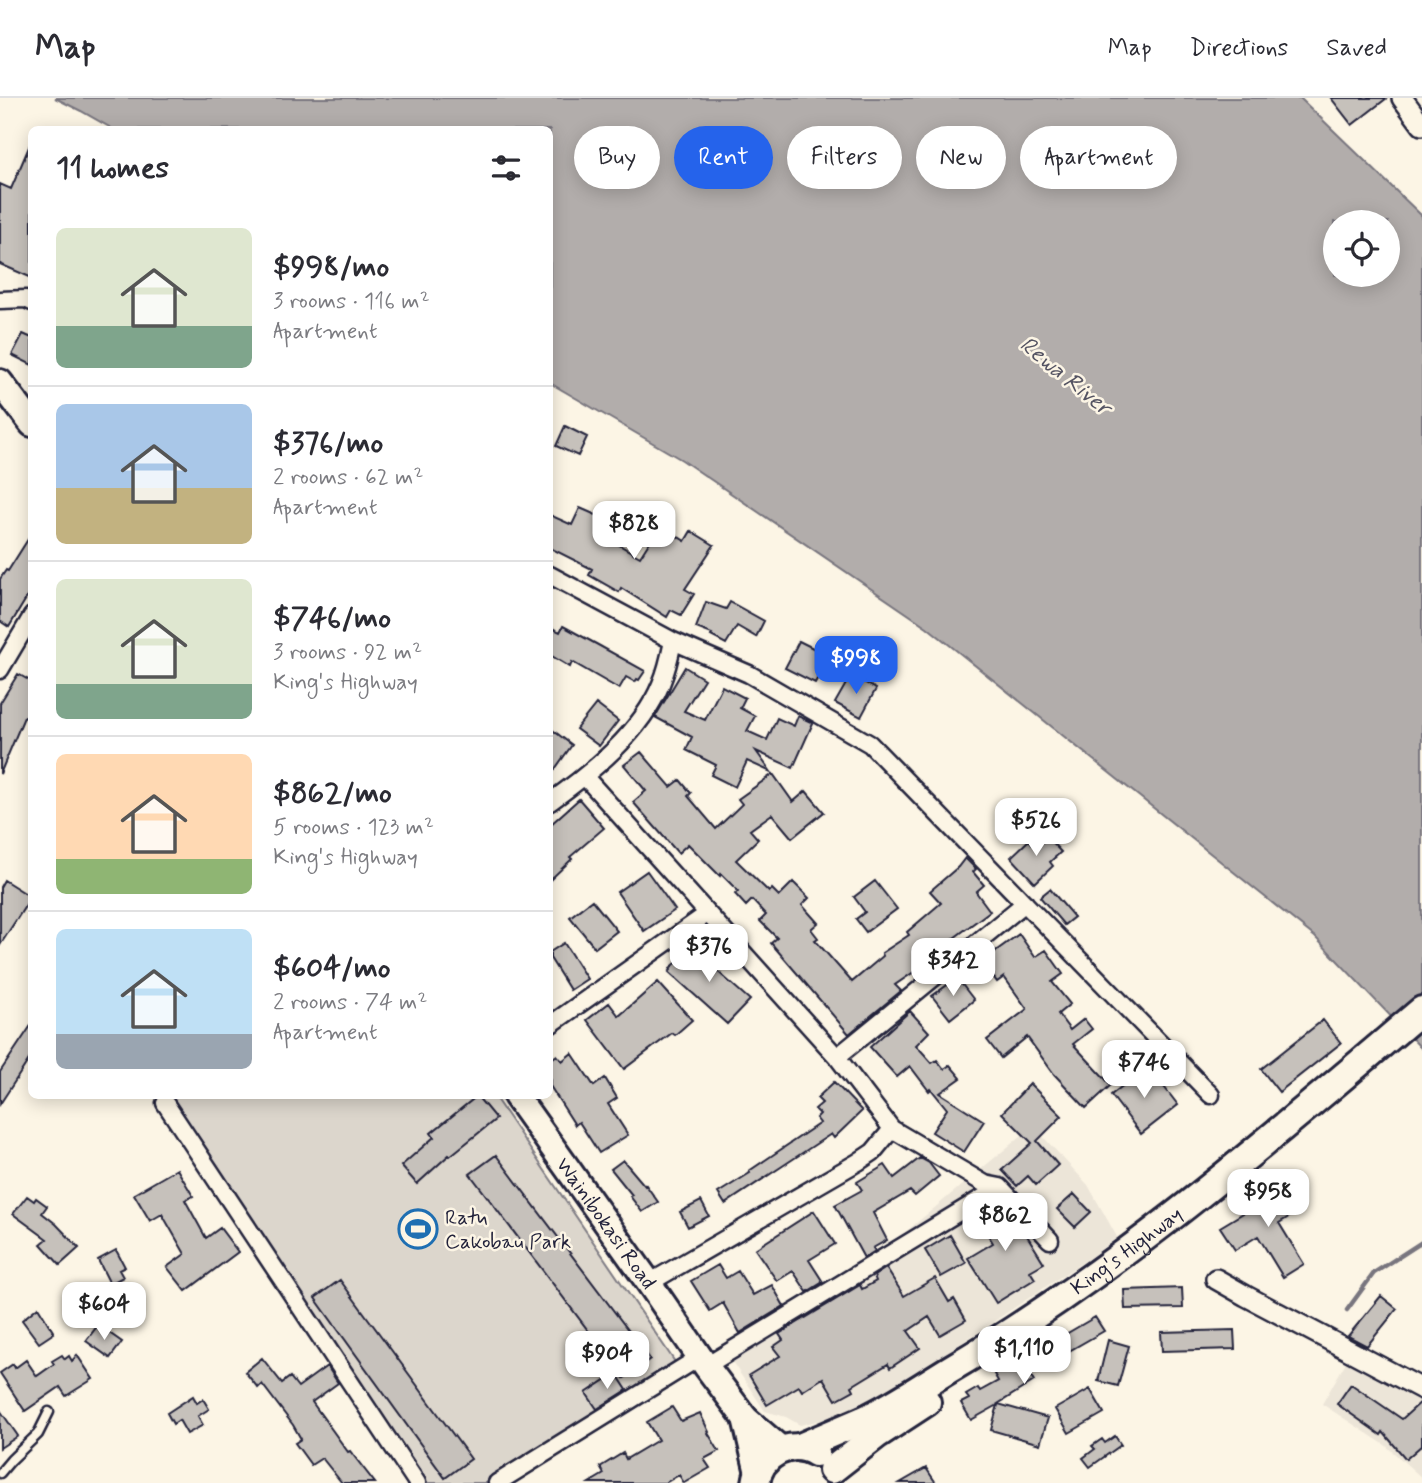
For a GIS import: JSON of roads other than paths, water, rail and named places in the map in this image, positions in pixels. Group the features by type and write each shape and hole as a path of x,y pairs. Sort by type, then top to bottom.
{"highway":[{"name":"King's Highway","path":"833,1477 878,1434 1164,1240 1270,1158 1422,1010"},
{"name":"King's Highway","path":"791,1448 865,1419 993,1344 1079,1285 1260,1146 1422,1031"},
{"path":"757,1478 767,1458 791,1448 813,1450 824,1459 833,1477"}],"main road":[{"path":"0,382 28,419"},
{"name":"Wainibokasi Road","path":"518,1099 745,1418 791,1448"},
{"name":"Wainibokasi Road","path":"745,1418 757,1478"}],"street":[{"path":"1402,98 1422,125"},
{"path":"0,300 28,300"},
{"path":"553,577 673,641 749,674 870,744 1211,1095"},
{"path":"0,670 28,623"},
{"path":"553,800 585,777 637,726 661,685 673,641"},
{"path":"585,777 837,1057 892,1129 985,1184 1000,1187 1050,1240"},
{"path":"837,1057 1025,903"},
{"path":"553,1023 707,914"},
{"path":"165,1103 417,1483"},
{"path":"649,1283 858,1162 873,1152 892,1129"},
{"path":"497,1483 1000,1187"},
{"path":"1216,1279 1420,1383"}],"lane":[{"path":"0,1473 38,1434 49,1412"}],"water":[{"name":"Rewa River","path":"55,98 1300,98 1422,216 1422,1049 1315,937 927,627 682,460 553,385 553,126 108,126"}],"waterway":[{"path":"1347,1310 1374,1273 1422,1242"}],"place":[{"name":"Ratu Cakobau Park","path":"418,1229"}]}
